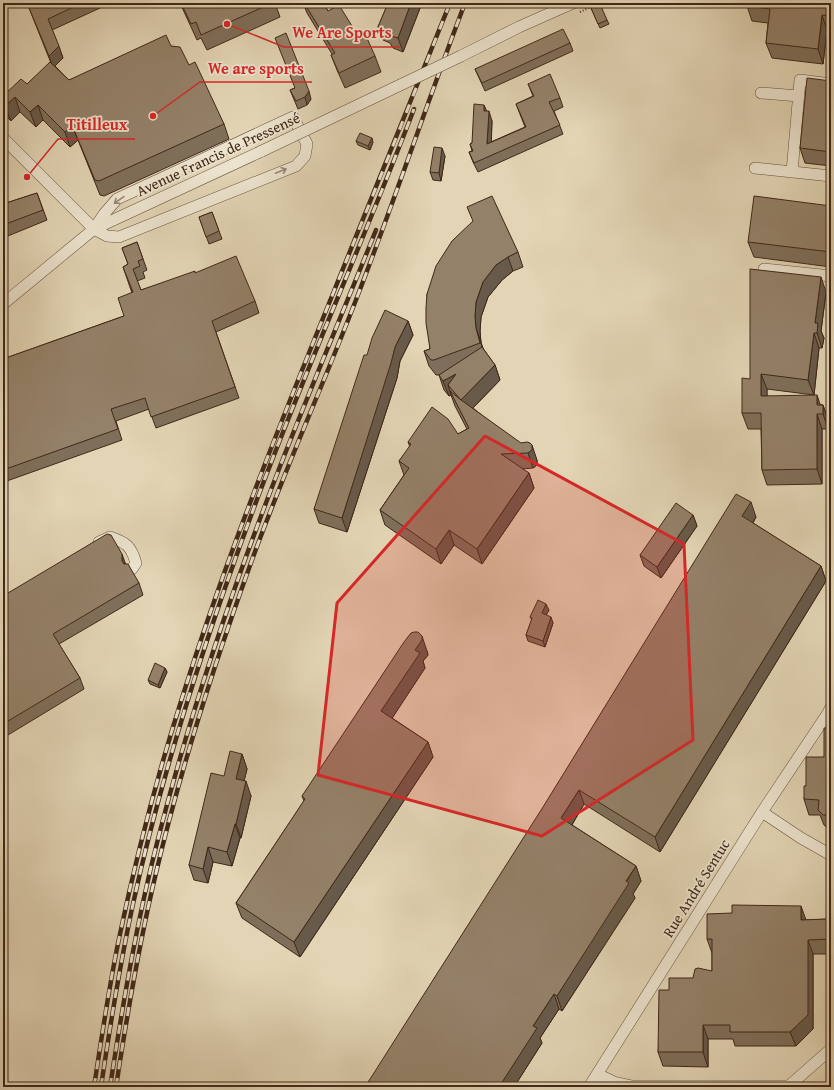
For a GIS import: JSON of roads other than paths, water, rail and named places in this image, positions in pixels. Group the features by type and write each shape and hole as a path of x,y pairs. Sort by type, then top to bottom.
{"street":[{"name":"Avenue Francis de Pressensé","path":"3,304 94,229 262,151 461,56 518,27 573,3"},
{"path":"792,172 800,80 831,84"},
{"path":"761,93 799,96"},
{"path":"3,138 94,229 107,236 119,237 296,166 305,156 307,144 293,117 117,199 94,229"},
{"path":"755,168 831,176"},
{"path":"764,269 831,276"},
{"path":"92,545 110,537 125,542 132,551 136,562 132,569"},
{"name":"Rue André Sentuc","path":"589,1087 762,812 828,713 831,706"},
{"path":"762,812 801,838 831,855"},
{"path":"597,1074 614,1082 632,1086 789,1086 794,1085 831,1049"}],"railway":[{"path":"94,1087 112,972 120,934 148,813 183,695 235,542 450,3"},
{"path":"116,1087 124,1033 144,926 156,873 176,794 212,676 238,598 264,528 368,267 465,3"},
{"path":"101,1087 133,904 157,805 201,657 271,462 414,109"},
{"path":"110,1087 125,993 150,869 170,792 198,698 228,606 279,469 376,230"}],"place":[{"name":"We Are Sports","path":"227,24"},
{"name":"We are sports","path":"153,116"},
{"name":"Titilleux","path":"27,177"}]}
